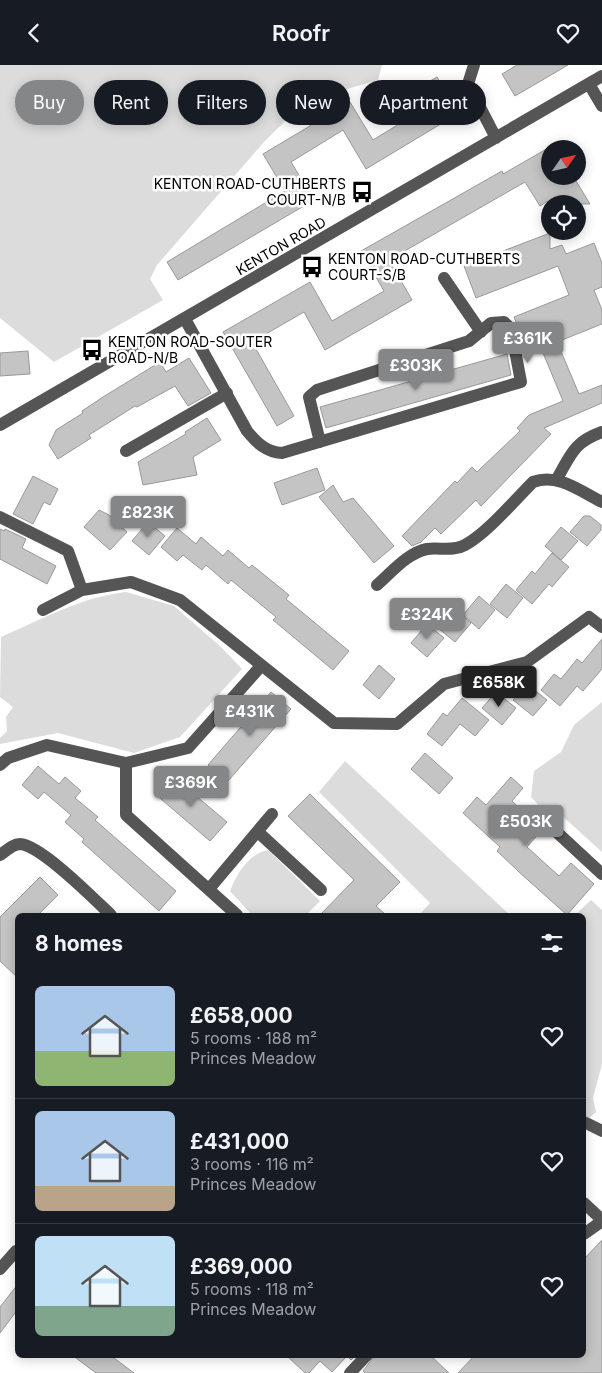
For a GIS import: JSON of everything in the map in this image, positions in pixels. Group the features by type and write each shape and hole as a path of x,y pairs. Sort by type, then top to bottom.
{"street":[{"path":"484,65 472,69 468,84 496,138"},
{"name":"KENTON ROAD","path":"0,425 186,319 602,76"},
{"path":"588,84 602,106"},
{"path":"444,279 481,332"},
{"path":"186,319 228,393 246,431 257,443 271,452 282,453 320,442 521,382 511,329 504,322 491,323 469,341 318,390 309,397 320,442"},
{"path":"126,451 228,393"},
{"path":"557,479 575,445 586,437 602,431"},
{"path":"377,585 412,555 426,549 452,549 463,546 475,538 533,483 544,479 557,479 602,502"},
{"path":"0,517 68,551 82,590"},
{"path":"43,610 82,590 131,582 180,600 334,723 397,724 444,684 527,662 589,617 602,627"},
{"path":"0,765 8,758 46,745 126,763 188,748 261,666"},
{"path":"126,763 126,815 235,913"},
{"path":"535,812 602,875"},
{"path":"208,889 272,814"},
{"path":"258,832 321,890"},
{"path":"0,855 16,845 22,844 33,848 48,857 109,913"},
{"path":"586,1124 602,1131"},
{"path":"586,1205 602,1221 586,1233"},
{"path":"0,1269 15,1252"},
{"path":"350,1373 364,1358"}],"shaded area":[{"path":"0,65 382,65 378,80 360,80 360,85 350,88 350,80 276,80 276,125 281,125 157,265 150,279 163,300 54,362 0,318"},
{"path":"126,592 174,606 221,647 242,669 180,737 134,753 58,733 0,744 0,738 7,731 6,717 13,707 0,697 1,637 78,604"},
{"path":"602,702 602,852 559,813 542,809 531,797 534,771 561,752 574,725"},
{"path":"345,761 508,913 421,913 430,903 319,792"},
{"path":"268,850 320,901 308,913 250,913 230,891 244,866 261,852"},
{"path":"591,900 602,910 602,1064 593,1098 596,1112 589,1118 586,1116 586,913 577,913"}],"building":[{"path":"517,65 568,65 515,96 502,74"},
{"path":"350,102 360,119 360,125 364,125 373,140 397,125 439,125 366,169 343,130 291,162 314,200 178,280 167,262 285,191 263,154 312,125 350,125"},
{"path":"541,152 541,185 578,185 585,195 541,195 540,206 525,182 389,260 412,300 325,350 304,312 252,342 294,416 277,426 223,332 310,282 332,321 384,291 361,251 502,171 503,174"},
{"path":"541,236 541,240 550,240 550,249 562,245 566,254 594,243 602,263 602,287 594,290 602,310 602,324 557,342 579,394 602,385 602,403 544,428 551,434 481,506 476,500 441,534 435,528 421,542 412,546 402,536 455,481 457,483 472,467 477,472 520,431 517,428 529,415 563,401 541,348 529,353 514,317 569,295 558,266 476,298 464,266"},
{"path":"28,351 30,374 0,376 0,353"},
{"path":"507,354 511,375 326,428 320,407"},
{"path":"189,358 211,393 188,406 175,386 137,407 135,406 89,435 91,438 58,459 49,445 56,430 83,413 82,411 103,397 160,362 166,372"},
{"path":"207,418 221,440 193,457 197,475 143,485 138,462 186,434 185,432"},
{"path":"317,468 325,490 282,505 274,483"},
{"path":"33,476 58,489 50,505 44,502 33,524 13,514"},
{"path":"333,485 343,502 353,498 394,546 374,563 319,497"},
{"path":"99,510 109,515 127,532 110,550 84,527"},
{"path":"584,516 590,516 601,525 601,530 587,546 570,532"},
{"path":"148,522 165,536 149,555 132,541"},
{"path":"561,527 578,541 561,560 545,546"},
{"path":"177,528 196,544 201,537 223,556 228,550 249,568 252,565 289,595 286,599 349,651 333,670 273,620 276,617 231,580 228,584 206,565 202,570 183,555 177,561 161,547"},
{"path":"0,529 4,531 5,529 26,539 22,548 56,566 47,584 0,559"},
{"path":"552,553 569,567 552,587 549,584 532,604 516,590 532,571 535,574"},
{"path":"506,584 523,598 507,618 490,604"},
{"path":"479,596 495,610 479,629 463,615"},
{"path":"454,609 471,623 455,642 438,628"},
{"path":"427,624 444,638 427,657 411,643"},
{"path":"602,639 602,669 583,691 577,686 560,706 541,690 554,674 561,679 577,659 582,663"},
{"path":"379,665 395,679 379,699 363,685"},
{"path":"527,684 547,700 533,716 513,700"},
{"path":"271,692 291,709 228,781 208,765"},
{"path":"496,692 516,708 502,725 482,708"},
{"path":"462,698 489,720 475,736 460,724 442,746 427,734 443,713 447,716"},
{"path":"425,753 453,778 439,794 411,769"},
{"path":"38,766 59,784 65,777 81,791 75,798 98,817 95,820 176,891 159,911 82,842 84,839 65,822 71,815 44,792 38,799 22,785"},
{"path":"171,775 227,822 210,841 155,794"},
{"path":"511,777 523,788 512,801 542,830 527,847 559,876 571,863 594,884 569,913 565,913 519,872 497,851 500,847 463,813 477,797 486,805"},
{"path":"310,794 400,882 376,906 384,913 322,913 354,880 288,816"},
{"path":"40,877 58,895 40,913 15,913 15,975 0,961 0,917"},
{"path":"602,1240 602,1373 458,1373 472,1358 586,1358 586,1257"},
{"path":"15,1288 15,1313 0,1333 0,1307"},
{"path":"76,1358 114,1358 134,1373 96,1373"},
{"path":"289,1358 345,1358 332,1372 320,1361 309,1373 305,1373"},
{"path":"373,1358 433,1358 449,1373 365,1373 363,1371"}],"place":[{"name":"KENTON ROAD-CUTHBERTS COURT-N/B","path":"362,192"},
{"name":"KENTON ROAD-CUTHBERTS COURT-S/B","path":"312,267"},
{"name":"KENTON ROAD-SOUTER ROAD-N/B","path":"92,350"}]}
